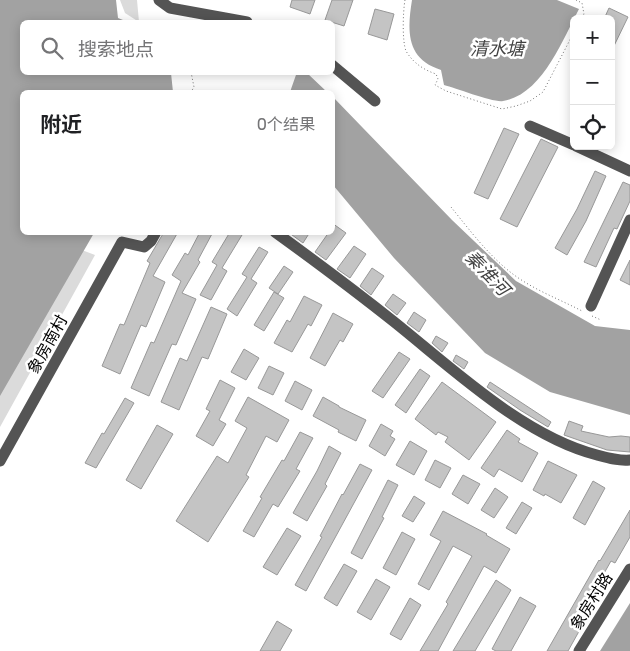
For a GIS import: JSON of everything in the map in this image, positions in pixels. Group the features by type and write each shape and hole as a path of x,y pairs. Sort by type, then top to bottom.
{"street":[{"path":"159,0 170,8 237,20"},
{"path":"335,68 375,101"},
{"path":"530,126 570,144"},
{"path":"584,150 630,170"},
{"path":"589,311 630,220"},
{"name":"象房南村","path":"0,461 122,242 144,247 154,235"},
{"path":"279,235 318,262 480,391 538,431 580,451 619,461 630,460"},
{"name":"象房村路","path":"579,651 630,569"}],"path":[{"path":"405,0 403,23 406,50 420,68 436,74 438,79 435,85 446,91 502,109 530,101 544,92 570,40"},
{"path":"576,0 582,3 583,15"},
{"path":"192,75 194,87 192,90"},
{"path":"451,207 498,261 523,281 589,311 601,320"}],"shaded area":[{"path":"120,0 137,0 139,20 125,13"},
{"path":"0,218 20,231 20,235 42,235 95,255 0,427"}],"water":[{"path":"0,0 116,0 118,18 123,20 20,20 20,75 171,75 173,90 20,90 20,235 93,235 0,396"},
{"name":"清水塘","path":"412,0 557,0 579,9 576,15 570,15 570,27 550,64 540,77 517,97 503,101 484,98 444,85 441,70 421,59 415,51 410,33"},
{"path":"296,75 309,75 325,90 291,90"},
{"name":"秦淮河","path":"335,99 452,220 516,281 595,326 630,330 630,415 550,392 485,353 394,258 335,187"},
{"path":"630,603 630,651 600,651"}],"building":[{"path":"292,0 315,0 310,14 290,7"},
{"path":"332,0 353,0 344,26 335,23 335,20 325,20"},
{"path":"609,8 628,17 615,44 615,15 606,15"},
{"path":"375,9 394,14 387,40 368,34"},
{"path":"504,128 519,134 488,199 474,193"},
{"path":"541,139 558,147 517,227 500,219"},
{"path":"595,171 606,176 586,221 567,255 555,248 577,209"},
{"path":"623,182 630,185 630,201 617,229 614,228 596,267 584,262"},
{"path":"335,225 346,233 326,260 315,252 327,235 335,235"},
{"path":"162,235 176,235 153,276 165,282 146,327 141,325 120,374 102,366 120,324 124,325 150,263 147,261"},
{"path":"198,235 211,235 198,260 200,262 182,293 196,299 176,345 172,344 149,396 131,388 151,342 154,343 181,281 172,275 185,253 188,255"},
{"path":"228,235 242,235 222,268 227,271 211,300 200,295 217,265 212,262"},
{"path":"292,235 308,235 303,243"},
{"path":"354,246 366,254 350,278 337,269"},
{"path":"259,247 268,252 251,279 257,283 237,316 227,309 247,277 242,274"},
{"path":"630,260 630,285 620,280"},
{"path":"284,266 293,272 278,294 269,288"},
{"path":"372,268 384,276 371,295 360,286"},
{"path":"274,292 284,298 264,331 254,325"},
{"path":"393,294 406,303 397,315 385,305"},
{"path":"304,296 322,305 311,326 308,324 292,352 274,343 287,320 290,322"},
{"path":"211,307 227,314 208,359 202,357 179,410 161,402 180,358 187,361"},
{"path":"414,312 426,320 419,332 407,323"},
{"path":"333,313 353,324 343,342 340,340 325,366 310,358"},
{"path":"436,336 448,343 442,352 432,343"},
{"path":"244,349 259,358 246,380 231,372"},
{"path":"399,352 410,359 383,398 372,391"},
{"path":"456,355 468,362 464,369 453,361"},
{"path":"269,366 284,373 273,395 258,388"},
{"path":"420,369 430,376 406,413 395,405"},
{"path":"220,380 235,388 219,420 226,424 213,446 196,436 210,411 206,409"},
{"path":"295,381 312,390 302,410 285,401"},
{"path":"442,382 496,422 469,460 445,442 448,437 438,432 436,435 415,419"},
{"path":"490,382 551,422 548,427 487,387"},
{"path":"248,397 289,420 277,442 266,436 246,475 249,477 208,542 176,521 217,456 228,463 247,428 235,421"},
{"path":"323,397 366,420 356,441 313,416"},
{"path":"125,398 134,403 96,468 85,463 102,433 104,434"},
{"path":"569,421 583,426 581,431 609,437 630,437 630,452 607,450 564,435"},
{"path":"381,424 393,431 390,436 395,439 385,456 369,446"},
{"path":"157,425 173,434 141,489 126,480"},
{"path":"507,430 520,439 518,442 538,453 522,482 499,469 494,477 481,468"},
{"path":"300,432 313,438 296,469 300,471 278,507 273,504 254,537 243,531 262,498 260,497 282,460 284,461"},
{"path":"410,441 427,451 414,475 396,465"},
{"path":"329,446 341,453 325,484 327,486 307,521 293,513"},
{"path":"435,460 451,468 440,488 425,480"},
{"path":"548,461 577,475 561,503 533,490"},
{"path":"360,464 372,470 306,591 295,585 322,537 320,536 342,494"},
{"path":"463,475 480,484 468,504 452,494"},
{"path":"388,480 398,485 382,517 384,518 362,559 351,553"},
{"path":"593,481 605,488 585,525 573,518"},
{"path":"495,488 508,497 494,518 481,510"},
{"path":"414,496 425,503 413,522 402,516"},
{"path":"522,502 532,508 516,534 506,528"},
{"path":"630,510 630,537 615,563 611,561 581,614 587,617 568,651 547,651 599,560"},
{"path":"443,511 487,534 510,549 496,573 484,566 438,651 420,651 448,604 446,602 472,556 453,546 429,590 418,584 441,541 430,535"},
{"path":"287,528 301,536 277,575 263,567"},
{"path":"402,532 415,539 396,575 383,568"},
{"path":"344,564 357,571 337,606 324,598"},
{"path":"376,579 390,587 371,620 357,612"},
{"path":"496,580 511,590 475,651 453,651"},
{"path":"520,597 536,606 511,651 496,651 492,649"},
{"path":"410,598 421,605 401,640 390,634"},
{"path":"277,621 292,630 280,651 260,651"}]}
